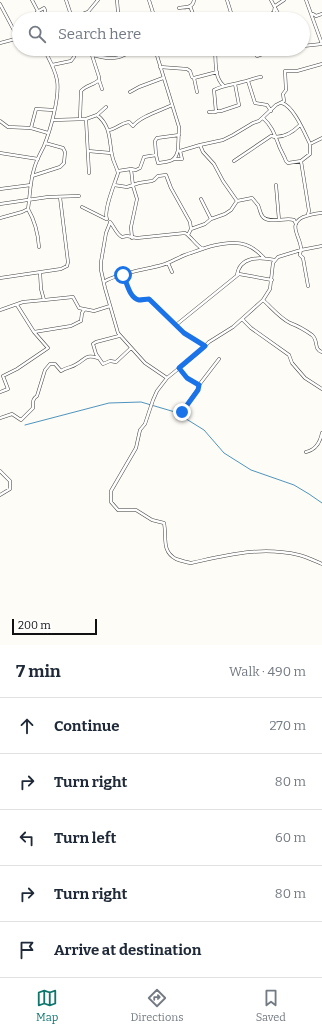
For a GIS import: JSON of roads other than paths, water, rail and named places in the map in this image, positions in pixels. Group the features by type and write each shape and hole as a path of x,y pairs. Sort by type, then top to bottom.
{"street":[{"path":"32,0 37,12 44,8 45,12"},
{"path":"66,0 69,12"},
{"path":"88,12 92,9 98,0"},
{"path":"117,0 118,12"},
{"path":"149,0 153,12"},
{"path":"179,8 190,6 194,3 194,0"},
{"path":"227,0 231,12"},
{"path":"271,0 276,12"},
{"path":"274,12 277,4 284,0"},
{"path":"306,0 322,41 322,44 310,45"},
{"path":"0,4 12,27"},
{"path":"190,6 192,12"},
{"path":"312,14 316,16 322,14"},
{"path":"0,43 12,40"},
{"path":"39,246 39,238 36,227 28,210 32,176 53,120 57,85 48,56"},
{"path":"52,65 71,61 74,56"},
{"path":"92,56 102,89"},
{"path":"96,56 106,59 122,56"},
{"path":"157,56 179,128 179,150 175,159"},
{"path":"216,56 217,72 220,83 223,85"},
{"path":"179,150 224,140 263,118 278,104 282,103 284,99 283,94 286,90 285,71 297,71 322,64"},
{"path":"160,67 187,68 194,78 197,92"},
{"path":"194,78 217,72"},
{"path":"216,112 213,91 223,85 235,84 261,77"},
{"path":"130,92 163,78"},
{"path":"80,119 81,91 84,88 95,84 99,80"},
{"path":"248,81 255,103 267,105 271,111"},
{"path":"210,112 216,112 239,105 235,84"},
{"path":"263,118 269,124 277,138 286,162 290,164 301,161 310,154 310,144 300,125 288,106 282,103"},
{"path":"109,130 116,129 126,122 129,122 133,126 136,122 172,105"},
{"path":"53,120 86,119 97,115 106,107"},
{"path":"31,128 36,109 54,110"},
{"path":"97,115 109,130 112,153 118,171 107,209 107,219"},
{"path":"86,119 89,173"},
{"path":"0,121 8,127 31,128 48,133"},
{"path":"234,160 271,136 277,138 288,134 300,125"},
{"path":"179,135 158,138 155,141 158,163 182,159 179,150"},
{"path":"310,144 322,138"},
{"path":"32,176 60,167 64,163 66,152 63,148 50,146 45,143"},
{"path":"200,145 214,164 222,181 237,201"},
{"path":"88,151 112,153"},
{"path":"0,154 38,159"},
{"path":"118,171 131,169 136,170 140,168 144,157 156,155"},
{"path":"301,161 306,183 309,210 308,214"},
{"path":"131,169 133,186 137,199 131,227 132,238"},
{"path":"114,185 127,187 133,186 138,183 154,180 158,176 166,175 171,188 190,222 191,229 188,235"},
{"path":"0,190 30,185"},
{"path":"276,185 279,220"},
{"path":"0,204 48,197 79,196"},
{"path":"0,278 61,269 68,264 60,197"},
{"path":"191,229 225,214 231,210 237,201 252,198 257,204 262,217 265,219 289,219 294,220 296,224"},
{"path":"201,199 211,219"},
{"path":"82,207 107,219 114,226 121,237 157,237 180,233 188,235 203,250"},
{"path":"0,218 28,210"},
{"path":"308,286 303,258 300,255 301,250 295,228 296,224 308,214 322,213"},
{"path":"110,223 106,232 101,262 102,277 119,336 144,362 166,378"},
{"path":"104,282 109,279 168,263 220,244 244,244 260,253 264,258"},
{"path":"322,246 284,254 275,260 273,263 270,289 263,300 242,319 205,346 166,378 157,392 145,424 140,430 136,448 111,491 111,502 118,510 136,510 152,520 164,523 167,551 169,556 184,562 191,563 246,552 271,550 300,555 322,564"},
{"path":"236,276 238,267 245,261 264,258 275,260"},
{"path":"168,263 172,272"},
{"path":"40,272 41,289 44,300"},
{"path":"125,279 127,274"},
{"path":"176,325 240,274 272,280"},
{"path":"123,275 128,288 136,298 140,300 149,299 184,333 205,346"},
{"path":"0,310 23,302 73,297 79,308 84,310 94,312 110,306"},
{"path":"263,300 289,322 300,327 315,338 316,348 318,351 322,352"},
{"path":"0,392 8,389 3,376 48,348 34,332 16,305"},
{"path":"34,332 71,326 81,321 84,310"},
{"path":"242,319 251,328 289,356 292,363 304,378 322,389"},
{"path":"119,336 94,343 96,354 103,364 110,361 116,362 131,348"},
{"path":"0,418 12,414 21,420 29,413 33,408 33,400 37,396 45,370 50,364 55,364 60,371 68,366 76,364 85,357 90,356 98,358"},
{"path":"182,412 198,390 199,385 219,359"},
{"path":"179,368 187,378 199,385"},
{"path":"306,452 314,449 321,439 322,434"},
{"path":"0,471 10,481 10,489 0,495"}],"waterway":[{"path":"25,425 109,403 141,402 175,412 204,430 224,453 251,470 294,485 322,503"}]}
